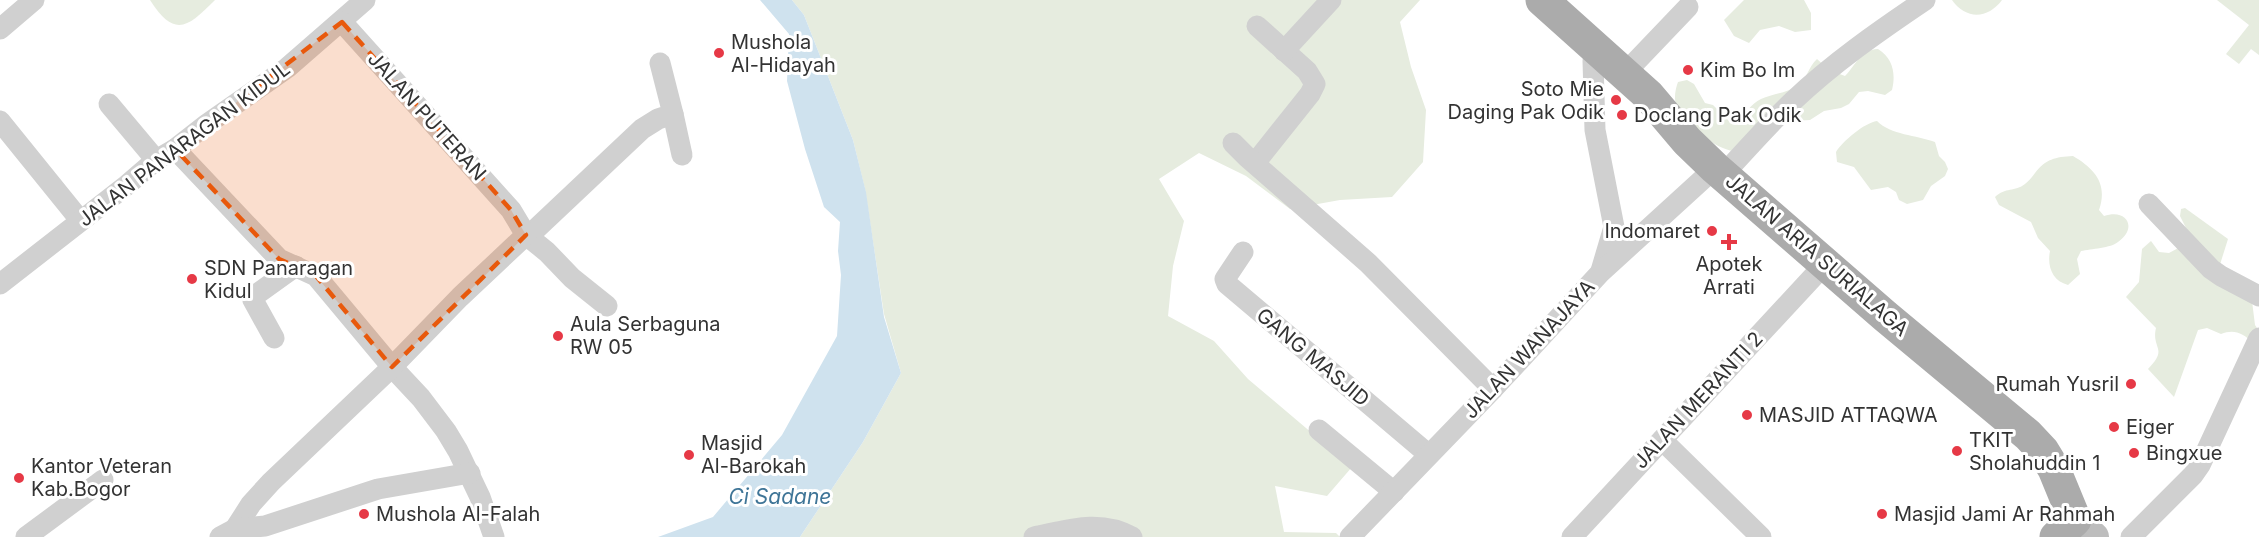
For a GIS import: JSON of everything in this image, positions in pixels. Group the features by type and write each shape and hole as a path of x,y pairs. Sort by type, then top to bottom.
{"main road":[{"name":"JALAN ARIA SURIALAGA","path":"1546,1 1648,95 1687,141 1719,171 1825,264 2028,435 2043,451 2054,469 2075,531"}],"street":[{"path":"0,29 34,0"},
{"name":"JALAN PANARAGAN KIDUL","path":"0,284 156,160 175,150 207,124 287,68 365,0"},
{"path":"1284,51 1331,0"},
{"name":"JALAN WANAJAYA","path":"1350,537 1601,272 1719,171 1814,83 1879,31 1925,0"},
{"path":"1624,74 1688,7"},
{"name":"JALAN PUTERAN","path":"342,22 511,210 526,234 572,278 607,306"},
{"path":"1257,26 1307,71 1315,84 1310,94 1259,158"},
{"path":"1599,52 1593,61 1595,130 1614,227 1601,272"},
{"path":"660,63 682,155"},
{"path":"109,104 156,160"},
{"path":"228,533 271,482 392,368 460,297 526,234 537,228 642,129 658,119 674,114"},
{"path":"0,121 80,220"},
{"path":"1233,143 1246,158 1368,263 1492,389"},
{"path":"175,150 279,259 316,276 392,368 421,398 446,431 470,473 494,537"},
{"path":"2149,204 2211,268 2221,276 2259,296"},
{"name":"GANG MASJID","path":"1243,252 1225,279 1227,284 1428,454"},
{"name":"JALAN MERANTI 2","path":"1572,537 1825,264"},
{"path":"274,338 253,300 257,294 296,266"},
{"path":"2131,537 2193,475 2259,338"},
{"path":"1319,430 1394,492"},
{"path":"1662,440 1751,534"},
{"path":"228,533 265,526 378,489 470,473"},
{"path":"26,537 103,480"},
{"path":"1034,537 1092,525 1124,532 1132,537"}],"highlighted area":[{"path":"342,22 511,210 526,235 392,367 316,276 279,259 175,149"}],"shaded area":[{"path":"150,0 215,0 197,17 182,25 167,20"},
{"path":"792,0 1420,0 1400,22 1411,67 1426,110 1423,162 1392,197 1340,200 1290,209 1246,176 1199,153 1159,179 1184,221 1173,266 1168,316 1214,341 1248,379 1352,467 1327,496 1275,486 1284,532 1336,533 1340,537 800,537 863,442 901,373 884,314 865,189 853,140 804,15"},
{"path":"1744,0 1804,0 1811,13 1811,30 1795,32 1779,26 1760,30 1749,43 1734,36 1724,20"},
{"path":"1952,0 2002,0 1990,11 1977,15 1964,11"},
{"path":"2217,0 2259,0 2259,55 2251,49 2239,64 2226,54 2249,25"},
{"path":"1878,49 1890,62 1894,78 1892,90 1885,95 1868,91 1859,92 1849,104 1824,111 1810,120 1793,121 1786,115 1734,151 1718,146 1703,136 1683,116 1675,103 1678,82 1687,80 1694,84 1705,103 1713,105 1729,121 1737,122 1757,101 1789,90 1800,83 1817,59 1829,70 1845,76 1863,55"},
{"path":"1877,121 1896,132 1935,142 1939,156 1948,169 1945,176 1931,186 1923,200 1907,204 1899,200 1896,192 1888,187 1871,190 1854,167 1837,162 1836,152 1844,143 1860,129"},
{"path":"2073,156 2088,166 2098,178 2102,192 2099,210 2104,216 2112,214 2124,217 2128,226 2124,237 2115,244 2081,251 2077,259 2080,274 2068,285 2054,276 2049,262 2050,251 2038,238 2031,222 1999,205 1995,197 2002,192 2025,184 2047,162 2056,158"},
{"path":"2185,208 2228,239 2217,274 2252,301 2255,325 2259,331 2253,343 2238,333 2221,334 2207,328 2198,330 2174,397 2148,369 2158,352 2156,328 2126,297 2139,282 2142,249 2151,241 2159,252 2169,253 2182,246 2188,232 2180,216 2181,209"}],"water":[{"name":"Ci Sadane","path":"760,0 792,0 804,15 853,140 866,192 884,317 901,373 863,442 800,537 658,537 713,517 782,435 837,336 841,275 838,251 840,222 824,207 805,149 787,81 789,34"}],"place":[{"name":"Mushola Al-Hidayah","path":"719,53"},
{"name":"Kim Bo Im","path":"1688,70"},
{"name":"Soto Mie Daging Pak Odik","path":"1616,100"},
{"name":"Doclang Pak Odik","path":"1622,115"},
{"name":"Indomaret","path":"1712,231"},
{"name":"Apotek Arrati","path":"1729,242"},
{"name":"SDN Panaragan Kidul","path":"192,279"},
{"name":"Aula Serbaguna RW 05","path":"558,336"},
{"name":"Rumah Yusril","path":"2131,384"},
{"name":"MASJID ATTAQWA","path":"1747,415"},
{"name":"Eiger","path":"2114,427"},
{"name":"TKIT Sholahuddin 1","path":"1957,451"},
{"name":"Bingxue","path":"2134,453"},
{"name":"Masjid Al-Barokah","path":"689,455"},
{"name":"Kantor Veteran Kab.Bogor","path":"19,478"},
{"name":"Mushola Al-Falah","path":"364,514"},
{"name":"Masjid Jami Ar Rahmah","path":"1882,514"}]}
